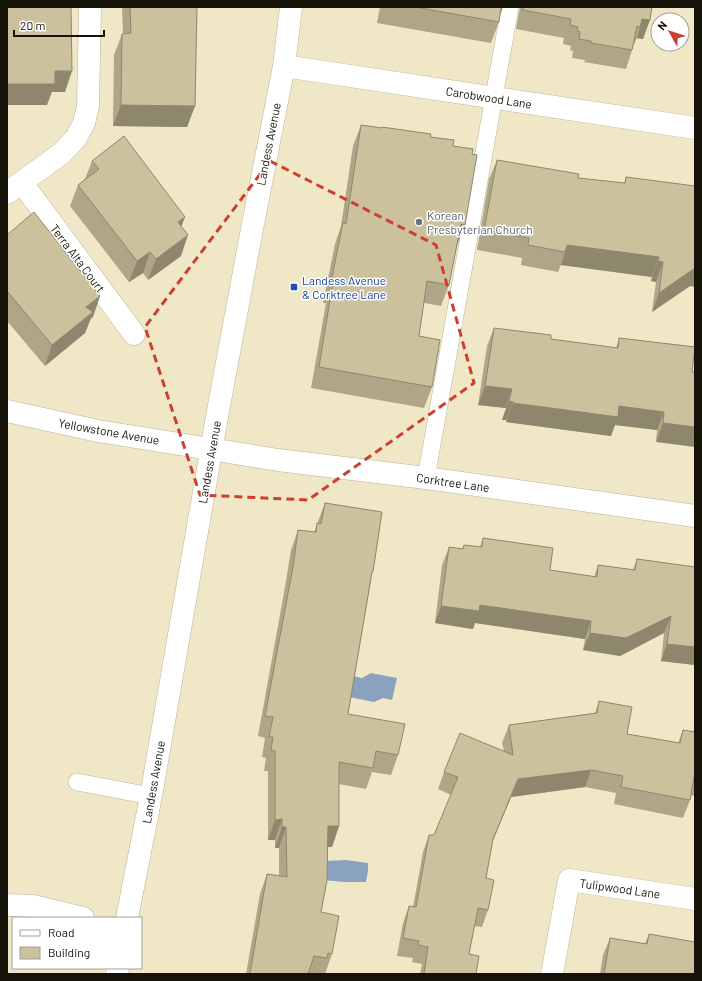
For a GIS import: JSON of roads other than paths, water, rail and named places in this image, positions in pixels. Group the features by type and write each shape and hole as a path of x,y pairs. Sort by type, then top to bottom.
{"street":[{"path":"14,188 62,153 76,138 84,123 88,106 90,7"},
{"name":"Landess Avenue","path":"127,917 249,243 284,66 290,7"},
{"name":"Carobwood Lane","path":"284,66 695,128"},
{"name":"Terra Alta Court","path":"14,188 134,334"},
{"name":"Yellowstone Avenue","path":"7,411 98,431 212,448"},
{"name":"Corktree Lane","path":"212,448 278,460 426,478 695,516"},
{"name":"Tulipwood Lane","path":"552,974 569,880 695,899"},
{"path":"7,905 33,906 79,917"}],"lane":[{"path":"426,478 510,7"},
{"path":"78,782 150,796"}],"water":[{"path":"371,673 397,678 392,700 383,698 374,702 349,697 353,676 362,678"},
{"path":"346,860 368,863 366,882 322,880 324,861"}],"place":[{"name":"Korean Presbyterian Church","path":"419,222"},
{"name":"Landess Avenue & Corktree Lane","path":"294,287"}]}
